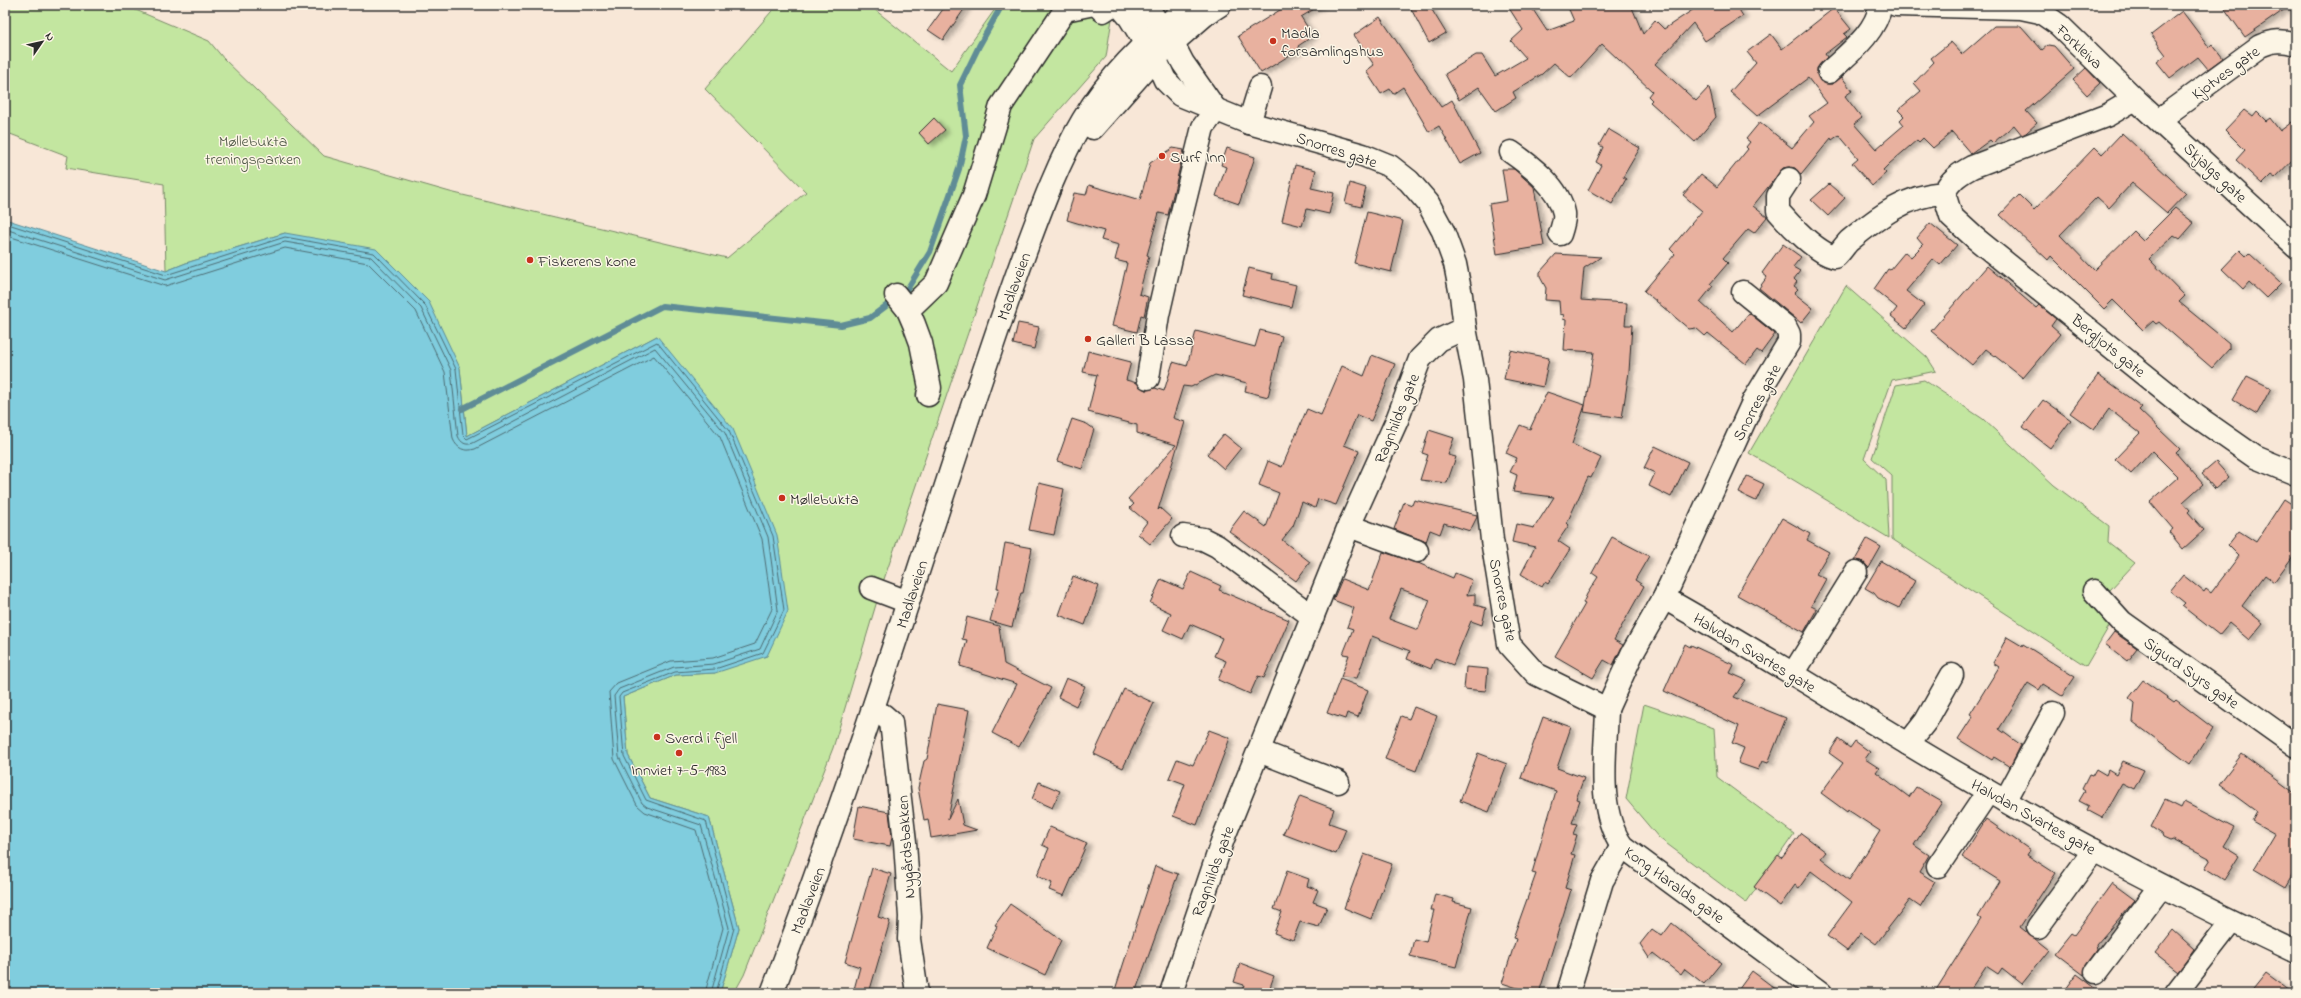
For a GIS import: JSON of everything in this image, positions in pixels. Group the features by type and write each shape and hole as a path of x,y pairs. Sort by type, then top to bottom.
{"street":[{"path":"928,395 930,388 921,343 902,303 936,283 974,195 1001,106 1065,10 1090,5"},
{"path":"1097,5 1103,11 1112,5"},
{"name":"Snorres gate","path":"1119,5 1150,50 1165,80 1180,95 1249,123 1363,155 1390,166 1409,181 1428,203 1443,231 1455,264 1475,380 1492,540 1510,644 1536,674 1607,709 1632,654 1664,598 1754,400 1789,342 1790,334 1785,326 1743,292"},
{"path":"1145,5 1167,34 1183,63 1216,110 1203,127 1158,315 1148,378"},
{"name":"Madlaveien","path":"772,993 816,877 873,713 983,373 1047,193 1084,119 1120,69 1150,50 1167,34 1191,5"},
{"name":"Madlaveien","path":"1167,34 1220,5"},
{"path":"1829,72 1865,38 1879,18 1881,5"},
{"name":"Forkleiva","path":"1896,5 2021,8 2040,12 2059,25 2135,98"},
{"name":"Kjotves gate","path":"2160,119 2260,46 2271,41 2284,40 2296,44"},
{"path":"1249,123 1260,87"},
{"path":"1789,179 1778,196 1778,211 1805,237 1826,254 1834,257 1845,245 1875,219 1912,199 1928,194 1944,193 1949,183 1972,167 2108,115 2135,98"},
{"name":"Skjalgs gate","path":"2135,98 2160,119 2296,247"},
{"path":"1512,152 1528,163 1558,197 1564,213 1560,234"},
{"name":"Bergljots gate","path":"1944,193 1951,216 1974,238 2192,414 2254,457 2296,474"},
{"name":"Ragnhilds gate","path":"1171,993 1223,839 1349,526 1397,420 1420,359 1440,340 1465,328"},
{"path":"1349,526 1417,551"},
{"path":"1183,536 1203,539 1217,546 1313,617"},
{"path":"1793,674 1856,572"},
{"path":"871,588 908,602"},
{"name":"Sigurd Syrs gate","path":"2094,592 2122,622 2296,746"},
{"name":"Halvdan Svartes gate","path":"1664,598 1732,636 1996,796 2161,886 2296,952"},
{"path":"1908,744 1926,721 1952,675"},
{"name":"Kong Haralds gate","path":"1607,709 1607,810 1613,832 1622,846 1821,993"},
{"name":"Nygårdsbakken","path":"873,713 883,715 891,722 892,728 905,842 910,917 909,939 918,993"},
{"path":"1938,866 1996,796 2052,714"},
{"path":"1259,751 1338,782"},
{"path":"1568,993 1602,880 1622,846"},
{"path":"2038,926 2094,850"},
{"path":"2096,972 2161,886"},
{"path":"2176,993 2232,922"}],"green space":[{"name":"Møllebukta","path":"5,5 124,5 209,41 224,59 324,156 450,192 727,258 806,192 705,89 777,5 869,5 951,71 998,5 1099,5 1112,19 1106,57 1034,139 880,591 833,748 744,975 734,993 720,993 739,928 709,817 650,798 628,755 623,697 676,675 715,673 657,336 467,436 460,368 285,233 186,263 166,271 164,184 66,168 68,156 5,132"},
{"path":"1846,286 1927,357 1936,371 1892,380 1864,459 1886,480 1889,538 1749,453"},
{"path":"1924,380 1983,419 2054,485 2109,526 2108,542 2135,563 2110,590 2091,582 2083,595 2111,623 2086,666 1892,539 1892,476 1872,458 1896,385"},
{"path":"1644,704 1714,728 1717,777 1794,834 1746,903 1659,838 1626,799"}],"water":[{"path":"5,219 166,271 186,263 285,233 376,249 429,302 460,368 467,436 657,336 733,429 777,535 788,611 767,656 715,673 676,675 623,697 628,755 650,798 709,817 739,928 720,993 5,993"}],"building":[{"path":"946,5 967,5 943,40 928,30"},
{"name":"Madla forsamlingshus","path":"1288,5 1321,5 1301,17 1313,36 1298,46 1300,49 1261,73 1238,36"},
{"path":"1409,5 1429,5 1446,33 1429,43"},
{"path":"1507,5 1530,5 1547,31 1574,21 1567,5 1631,5 1643,34 1655,20 1664,29 1700,5 1736,5 1743,16 1705,41 1693,23 1655,64 1696,101 1709,87 1716,117 1695,142 1650,102 1652,100 1648,96 1652,91 1602,44 1571,78 1554,63 1542,74 1513,92 1516,98 1496,111 1479,87 1459,100 1445,74 1476,55 1482,55 1495,76 1526,58 1511,41 1523,30"},
{"path":"2222,5 2291,5 2245,37"},
{"path":"1834,8 1851,29 1844,34 1847,37 1825,54 1827,57 1817,68 1817,75 1820,81 1826,84 1832,84 1842,77 1852,91 1845,96 1862,118 1854,124 1876,149 1904,125 1900,120 1904,116 1898,110 1921,91 1914,83 1934,62 1931,58 1951,42 1962,54 1994,26 2021,26 2042,50 2048,45 2054,46 2074,69 2026,111 2037,123 2026,133 2022,135 2014,125 1993,143 1990,140 1971,154 1952,132 1933,148 1923,138 1919,142 1917,140 1889,164 1883,170 1886,173 1872,186 1852,163 1858,158 1839,135 1832,140 1831,138 1801,175 1795,168 1783,168 1753,206 1767,217 1754,233 1748,229 1723,258 1728,263 1710,284 1713,286 1700,302 1733,332 1749,313 1775,334 1761,353 1757,350 1746,364 1708,333 1705,336 1696,328 1689,329 1644,291 1675,254 1670,249 1702,211 1683,195 1701,174 1717,187 1748,149 1746,147 1750,142 1746,139 1760,122 1792,148 1814,122 1809,116 1827,103 1808,78 1757,116 1730,92 1756,63 1747,52 1771,34 1782,49"},
{"path":"2182,11 2209,47 2212,44 2223,58 2208,69 2198,57 2170,78 2157,62 2166,55 2151,35"},
{"path":"1380,17 1441,107 1452,100 1480,153 1460,164 1439,126 1429,132 1403,87 1393,94 1390,89 1381,94 1366,71 1374,65 1354,35"},
{"path":"2086,68 2100,83 2087,95 2073,80"},
{"path":"2244,110 2253,117 2257,112 2266,121 2270,118 2280,131 2296,119 2296,156 2275,178 2271,175 2262,184 2236,160 2245,150 2225,130"},
{"path":"934,118 945,130 929,144 919,133"},
{"path":"1608,129 1640,148 1623,177 1626,179 1612,204 1588,190 1601,165 1596,162 1603,147 1599,145"},
{"path":"2122,133 2186,193 2167,213 2132,183 2109,208 2097,197 2060,235 2094,270 2134,231 2143,240 2175,208 2194,223 2180,239 2174,235 2149,259 2185,296 2179,302 2229,343 2229,349 2212,368 2159,322 2156,324 2153,321 2143,330 2113,300 2104,309 2051,256 2048,260 2000,215 2019,195 2034,210 2095,147 2102,154"},
{"path":"1173,148 1184,150 1168,215 1159,213 1147,255 1149,256 1139,294 1148,297 1144,316 1141,315 1137,332 1112,326 1127,263 1115,260 1119,245 1101,240 1104,231 1067,220 1074,193 1086,195 1089,185 1140,200 1150,163"},
{"path":"1227,148 1255,157 1239,204 1216,196 1226,167 1221,165"},
{"path":"1295,165 1316,170 1311,188 1334,193 1329,214 1307,209 1302,226 1282,221"},
{"path":"1502,169 1514,169 1534,187 1544,246 1497,254 1489,204 1507,201"},
{"path":"1350,183 1366,188 1361,207 1345,203"},
{"path":"1829,184 1845,198 1828,216 1811,200"},
{"path":"1367,212 1403,221 1391,272 1354,263"},
{"path":"1930,223 1957,245 1940,265 1933,259 1906,291 1924,305 1906,328 1891,316 1897,308 1874,289 1888,269 1890,270 1905,252 1911,257 1923,245 1917,238"},
{"path":"1783,244 1801,257 1793,267 1800,271 1794,279 1797,282 1794,286 1798,289 1794,293 1813,308 1801,323 1759,288 1767,277 1762,273"},
{"path":"2240,250 2246,256 2249,253 2281,283 2266,298 2249,282 2243,289 2222,269"},
{"path":"1556,254 1601,257 1584,268 1581,300 1627,303 1625,325 1632,325 1629,372 1622,418 1584,412 1594,352 1564,350 1566,320 1563,319 1564,315 1560,314 1559,301 1545,300 1546,288 1540,277 1540,272"},
{"path":"1987,266 2036,308 2039,305 2056,319 2051,326 2060,334 2023,378 1986,349 1972,365 1931,331"},
{"path":"1249,268 1273,274 1272,279 1296,285 1291,307 1242,295"},
{"path":"1018,323 1039,327 1034,349 1013,344"},
{"path":"1260,330 1282,336 1268,397 1245,391 1247,383 1215,375 1191,387 1183,386 1173,418 1185,422 1158,510 1160,508 1172,519 1150,544 1138,534 1147,522 1130,508 1134,504 1128,499 1176,445 1137,433 1137,425 1088,412 1097,375 1083,372 1088,351 1131,362 1126,380 1137,383 1146,390 1155,388 1164,391 1173,362 1187,366 1196,331 1255,347"},
{"path":"1510,350 1549,358 1543,387 1504,379"},
{"path":"1372,355 1395,364 1371,421 1357,415 1344,445 1359,451 1336,505 1318,499 1315,508 1302,502 1293,526 1282,540 1310,562 1296,581 1229,531 1244,511 1266,527 1279,493 1259,485 1268,461 1282,467 1307,409 1321,415 1342,366 1364,376"},
{"path":"2098,375 2142,407 2139,410 2180,449 2176,453 2203,484 2183,502 2190,510 2188,512 2204,530 2183,549 2169,532 2173,529 2150,502 2178,477 2152,451 2131,474 2115,459 2140,433 2109,409 2094,430 2070,413"},
{"path":"2247,376 2271,388 2257,414 2233,400"},
{"path":"1547,392 1585,405 1572,444 1601,458 1591,478 1588,477 1567,523 1569,525 1558,541 1570,549 1548,584 1545,582 1542,587 1521,574 1535,547 1512,542 1516,524 1534,528 1554,497 1513,492 1517,475 1510,472 1517,458 1506,453 1520,425 1530,429"},
{"path":"2043,400 2071,420 2050,448 2023,427"},
{"path":"1072,419 1087,424 1094,429 1082,469 1057,461"},
{"path":"1429,430 1454,438 1448,455 1456,457 1447,483 1420,480 1428,455 1422,453"},
{"path":"1224,434 1241,448 1224,469 1207,454"},
{"path":"1655,446 1688,462 1671,497 1649,486 1655,473 1644,468"},
{"path":"2216,462 2229,477 2215,489 2202,474"},
{"path":"1747,476 1764,484 1756,501 1739,493"},
{"path":"1039,483 1064,489 1054,535 1029,530"},
{"path":"2284,499 2296,507 2296,552 2274,582 2265,575 2242,606 2263,623 2249,640 2229,623 2219,635 2182,606 2185,603 2170,591 2183,575 2204,592 2206,589 2211,593 2239,556 2228,545 2239,531 2256,542"},
{"path":"1414,500 1477,515 1477,517 1470,531 1444,523 1440,534 1430,530 1426,542 1394,529 1404,502 1412,505"},
{"path":"1782,518 1810,534 1807,540 1829,552 1816,574 1826,579 1811,606 1817,609 1804,632 1737,595"},
{"path":"1612,537 1649,556 1635,580 1644,586 1614,640 1623,645 1613,665 1604,660 1593,678 1555,656 1585,604 1583,603 1587,594 1598,577 1592,573"},
{"path":"1867,539 1881,547 1869,568 1862,561 1855,560"},
{"path":"1005,543 1032,548 1023,593 1021,593 1012,627 990,621 999,588 997,588"},
{"path":"1383,552 1418,563 1453,578 1455,573 1472,580 1467,595 1475,594 1475,605 1486,608 1482,625 1471,621 1453,665 1435,658 1431,669 1407,659 1410,651 1372,636 1357,678 1341,677 1349,655 1343,654 1353,629 1347,627 1354,608 1333,600 1342,579 1369,590","holes":["1401,589 1430,600 1418,630 1389,619"]},
{"path":"1881,561 1915,581 1899,608 1878,598 1874,593 1865,588"},
{"path":"1191,572 1221,586 1219,590 1289,620 1264,678 1258,676 1250,694 1218,680 1226,661 1214,656 1222,638 1190,624 1183,639 1163,630 1171,613 1150,603 1161,579 1183,589"},
{"path":"1073,576 1099,586 1085,625 1059,615"},
{"path":"967,617 999,626 1004,664 1051,688 1019,747 992,733 1017,684 960,666 967,640 962,639"},
{"path":"2114,632 2137,648 2127,661 2105,644"},
{"path":"2007,637 2022,646 2023,644 2075,677 2062,696 2043,684 2039,690 2028,683 1999,729 2021,745 2010,767 1994,757 1992,760 1958,739 1973,716 1970,714 1999,667 1993,663"},
{"path":"1685,644 1690,647 1691,645 1734,665 1730,673 1746,680 1734,697 1786,718 1768,763 1762,761 1758,770 1738,763 1744,748 1732,743 1739,726 1664,691"},
{"path":"1466,667 1488,669 1486,691 1464,689"},
{"path":"1066,678 1085,686 1076,706 1058,697"},
{"path":"1340,679 1368,690 1358,717 1347,713 1345,719 1327,713"},
{"path":"2143,680 2174,702 2176,700 2213,728 2190,764 2133,722 2135,703 2129,698"},
{"path":"1124,689 1154,703 1123,768 1094,754"},
{"path":"937,704 969,710 948,819 958,799 963,825 977,830 931,838 928,819 924,820 918,788 924,761 927,759"},
{"path":"1414,707 1437,716 1416,771 1385,759 1401,716 1409,719"},
{"path":"1543,717 1571,727 1557,768 1584,778 1576,799 1580,800 1572,823 1577,824 1573,834 1577,835 1571,854 1575,855 1565,888 1571,890 1539,993 1533,993 1502,983 1516,939 1513,938 1536,874 1532,873 1556,791 1521,778"},
{"path":"1209,730 1230,738 1197,825 1173,816 1185,784 1169,778 1177,759 1193,765"},
{"path":"1838,739 1850,748 1855,741 1870,752 1865,759 1879,768 1876,772 1909,797 1916,787 1942,802 1914,845 1929,855 1919,872 1935,882 1920,907 1910,900 1876,944 1861,933 1847,951 1827,936 1852,902 1811,871 1799,888 1795,885 1780,906 1754,887 1778,855 1782,858 1801,833 1826,852 1821,858 1849,880 1880,831 1848,810 1847,812 1821,793 1843,763 1829,753"},
{"path":"1478,753 1507,764 1489,812 1460,801"},
{"path":"2242,754 2296,794 2296,868 2285,887 2254,869 2275,834 2252,821 2257,812 2219,784"},
{"path":"2123,761 2144,770 2134,789 2122,783 2102,818 2087,810 2089,806 2079,801 2085,791 2082,789 2089,775 2092,776 2096,769 2106,775 2108,770 2116,775"},
{"path":"1039,782 1060,791 1052,808 1032,799"},
{"path":"1300,796 1334,809 1329,823 1346,829 1336,854 1283,834"},
{"path":"2165,800 2181,808 2184,802 2234,828 2223,846 2239,856 2224,880 2205,868 2211,859 2173,839 2170,840 2163,837 2162,834 2151,827"},
{"path":"859,806 889,812 892,837 890,846 853,839"},
{"path":"1986,819 2030,850 2027,855 2055,873 2020,927 2049,950 2022,984 2002,968 1998,974 1986,966 1968,993 1934,993 1981,919 1978,917 2000,881 1962,857"},
{"path":"1050,827 1087,843 1064,896 1049,890 1052,883 1037,876 1049,848 1042,845"},
{"path":"1364,854 1392,864 1371,919 1344,908"},
{"path":"1155,866 1178,874 1135,993 1114,993"},
{"path":"872,868 891,874 878,917 890,921 869,993 853,993 860,967 845,962"},
{"path":"1287,871 1309,879 1307,886 1318,890 1313,902 1327,907 1319,927 1300,922 1293,940 1274,933 1282,912 1274,909"},
{"path":"2112,883 2135,900 2096,945 2097,950 2086,965 2084,975 2055,953 2071,933 2074,935"},
{"path":"1435,894 1454,899 1453,902 1472,907 1456,967 1410,956 1414,939 1426,942 1434,910 1431,910"},
{"path":"1010,904 1061,940 1045,975 987,948 997,926 995,925"},
{"path":"1672,923 1721,963 1704,984 1685,969 1681,975 1653,953 1649,958 1640,944 1652,929 1662,936"},
{"path":"2173,930 2194,949 2178,971 2155,953"},
{"path":"1240,963 1274,976 1268,993 1241,993 1244,985 1234,982"},
{"path":"1752,971 1781,993 1736,993"},
{"path":"2266,973 2293,993 2250,993"},
{"path":"2077,974 2102,993 2063,993"}],"waterway":[{"path":"462,409 662,306 841,325 870,318 906,291 930,252 959,169 966,136 960,85 979,46 1002,5"}],"place":[{"name":"Madla forsamlingshus","path":"1273,41"},
{"name":"Surf Inn","path":"1162,156"},
{"name":"Fiskerens kone","path":"530,260"},
{"name":"Galleri B Lassa","path":"1088,339"},
{"name":"Møllebukta","path":"782,498"},
{"name":"Sverd i fjell","path":"657,737"},
{"name":"Innviet 7-5-1983","path":"679,753"}],"park label":[{"name":"Møllebukta treningsparken","path":"253,149"}]}
